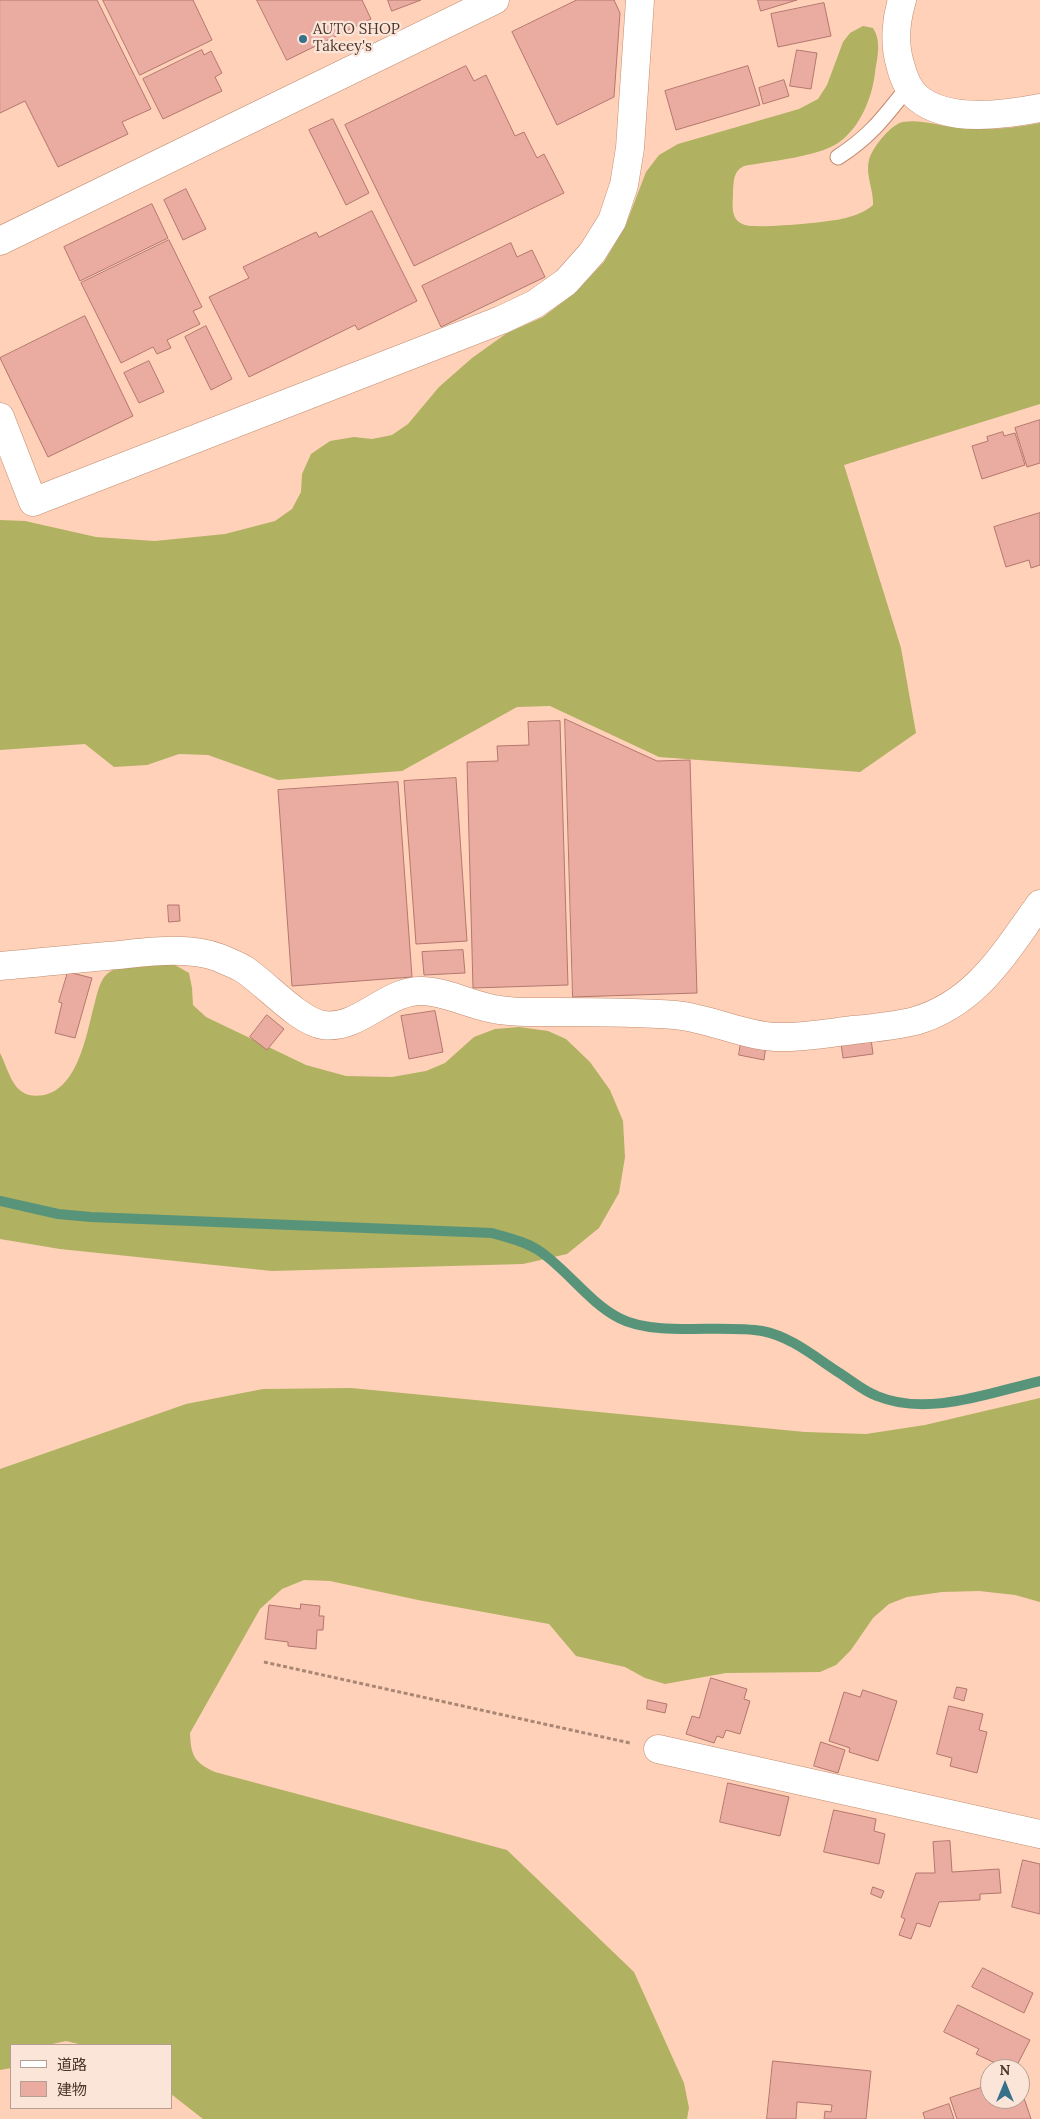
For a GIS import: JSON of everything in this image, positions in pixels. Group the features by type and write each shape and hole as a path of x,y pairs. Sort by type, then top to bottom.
{"street":[{"path":"0,241 495,0"},
{"path":"0,417 33,502 501,320 535,304 566,282 592,253 612,221 624,186 630,148 640,0"},
{"path":"902,0 896,33 898,56 904,79 916,97 934,108 954,113 988,114 1022,112 1040,108"},
{"path":"0,966 159,952 188,952 217,957 243,969 306,1018 319,1024 334,1026 348,1022 404,994 420,990 436,992 498,1010 680,1015 750,1033 774,1037 798,1036 891,1026 915,1021 938,1013 958,1001 977,986 993,968 1040,904"},
{"path":"658,1749 1040,1834"}],"lane":[{"path":"838,157 858,144 876,128 908,86"}],"path":[{"path":"264,1662 658,1749"}],"shaded area":[{"path":"863,26 873,28 876,33 878,50 871,92 859,121 846,137 829,148 806,155 740,168 735,177 733,209 734,216 740,222 752,226 811,223 838,220 867,210 873,205 868,171 871,155 878,143 888,132 903,122 922,122 953,127 985,129 1019,127 1040,123 1040,404 844,465 901,648 916,733 860,772 659,757 550,706 517,707 402,771 278,780 208,755 179,754 147,765 114,767 85,744 0,750 0,520 25,521 96,537 155,541 225,534 275,521 292,509 301,492 302,474 311,454 330,441 354,437 372,439 392,435 408,424 439,387 472,358 507,333 543,317 576,292 604,262 625,227 646,172 659,155 678,144 799,109 818,99 827,85 843,42 850,33"},
{"path":"175,965 189,973 193,1005 206,1017 306,1065 346,1076 392,1077 426,1071 445,1063 474,1037 495,1029 519,1027 548,1031 566,1039 590,1062 610,1090 623,1121 625,1157 619,1193 599,1228 567,1254 523,1264 272,1271 60,1249 0,1239 0,1053 19,1090 34,1096 44,1095 56,1090 66,1082 80,1057 98,991 107,974 112,970 125,966"},
{"path":"351,1388 805,1432 866,1434 925,1425 1040,1398 1040,1602 1015,1595 979,1591 942,1592 907,1597 889,1604 873,1618 851,1650 836,1665 820,1672 726,1673 665,1684 645,1678 625,1667 576,1656 549,1624 418,1600 330,1581 304,1580 282,1589 260,1609 190,1733 191,1747 195,1757 202,1765 215,1772 507,1850 634,1972 684,2083 689,2108 687,2119 203,2119 172,2095 172,2044 79,2044 66,2041 52,2044 10,2044 10,2068 0,2070 0,1469 186,1404 263,1389"}],"building":[{"path":"0,0 97,0 151,109 122,122 128,134 58,167 25,101 0,113"},
{"path":"103,0 193,0 212,40 140,75"},
{"name":"AUTO SHOP Takeey's","path":"257,0 362,0 371,19 287,60"},
{"path":"388,0 421,0 392,11"},
{"path":"577,0 614,0 620,13 614,97 557,125 512,32"},
{"path":"758,0 797,0 761,11"},
{"path":"824,3 831,36 778,47 771,14"},
{"path":"202,50 204,55 211,51 222,73 215,77 222,91 163,119 143,79"},
{"path":"797,50 817,53 811,89 790,86"},
{"path":"466,66 474,81 486,75 515,136 524,132 537,158 544,154 564,193 414,266 345,125"},
{"path":"748,66 760,105 676,130 665,91"},
{"path":"784,80 789,96 763,104 759,88"},
{"path":"333,119 369,193 346,205 309,130"},
{"path":"186,189 206,229 183,240 164,200"},
{"path":"152,204 168,238 80,281 64,247"},
{"path":"372,211 417,301 358,330 355,325 249,377 209,297 249,278 243,267 316,232 319,237"},
{"path":"169,240 202,307 193,311 200,324 167,340 171,348 157,354 153,347 121,363 81,283"},
{"path":"511,243 517,257 532,250 545,277 441,327 422,286"},
{"path":"85,316 133,416 48,457 0,358"},
{"path":"206,326 232,379 211,390 185,337"},
{"path":"149,361 164,392 139,403 124,373"},
{"path":"1040,420 1040,463 1027,467 1015,428"},
{"path":"1003,432 1004,436 1015,433 1025,465 982,479 972,446 988,441 987,437"},
{"path":"1040,513 1040,565 1031,568 1029,560 1006,567 994,527"},
{"path":"565,719 657,761 690,760 697,993 573,997"},
{"path":"560,721 568,985 473,988 467,762 498,761 497,746 529,745 528,722"},
{"path":"456,778 467,941 416,944 404,781"},
{"path":"398,782 412,977 292,986 278,790"},
{"path":"168,905 179,905 180,921 169,922"},
{"path":"463,950 465,973 424,975 422,952"},
{"path":"68,972 92,978 75,1038 55,1033 62,1003 59,1002"},
{"path":"435,1011 443,1052 409,1059 401,1016"},
{"path":"267,1015 284,1029 267,1050 250,1037"},
{"path":"871,1039 873,1054 843,1058 841,1043"},
{"path":"741,1042 766,1045 764,1060 739,1055"},
{"path":"301,1604 320,1606 319,1616 324,1616 323,1630 317,1630 316,1649 288,1646 288,1642 265,1639 269,1605 300,1609"},
{"path":"711,1678 747,1689 744,1699 750,1701 740,1734 726,1730 723,1738 717,1736 714,1743 686,1734 692,1716 699,1718"},
{"path":"957,1687 967,1689 964,1701 954,1698"},
{"path":"863,1690 897,1701 878,1761 849,1752 850,1748 829,1741 844,1692 860,1697"},
{"path":"648,1700 667,1704 665,1713 647,1709"},
{"path":"949,1706 983,1714 979,1730 987,1732 977,1773 950,1766 952,1758 937,1754"},
{"path":"821,1742 845,1750 838,1773 814,1766"},
{"path":"728,1783 789,1797 780,1836 720,1822"},
{"path":"834,1810 876,1819 874,1831 885,1834 879,1864 824,1852"},
{"path":"950,1841 952,1872 999,1869 1001,1893 980,1894 980,1900 939,1902 930,1927 917,1923 911,1939 899,1935 905,1919 901,1917 916,1873 935,1873 933,1842"},
{"path":"1023,1860 1040,1864 1040,1914 1012,1907"},
{"path":"873,1887 884,1891 881,1898 871,1894"},
{"path":"983,1968 1033,1993 1024,2013 972,1987"},
{"path":"958,2005 1030,2040 1020,2059 987,2059 976,2054 979,2049 944,2032"},
{"path":"773,2061 871,2071 866,2119 824,2119 825,2111 831,2112 832,2105 797,2102 796,2119 767,2119"},
{"path":"980,2088 980,2109 1028,2109 1031,2119 957,2119 950,2098"},
{"path":"949,2104 954,2119 925,2119 923,2113"}],"waterway":[{"path":"0,1201 58,1214 91,1217 492,1233 524,1243 541,1252 589,1296 608,1312 619,1318 634,1324 651,1327 669,1329 746,1329 762,1331 782,1337 867,1391 897,1402 937,1404 958,1401 1040,1381"}],"place":[{"name":"AUTO SHOP Takeey's","path":"303,39"}]}
